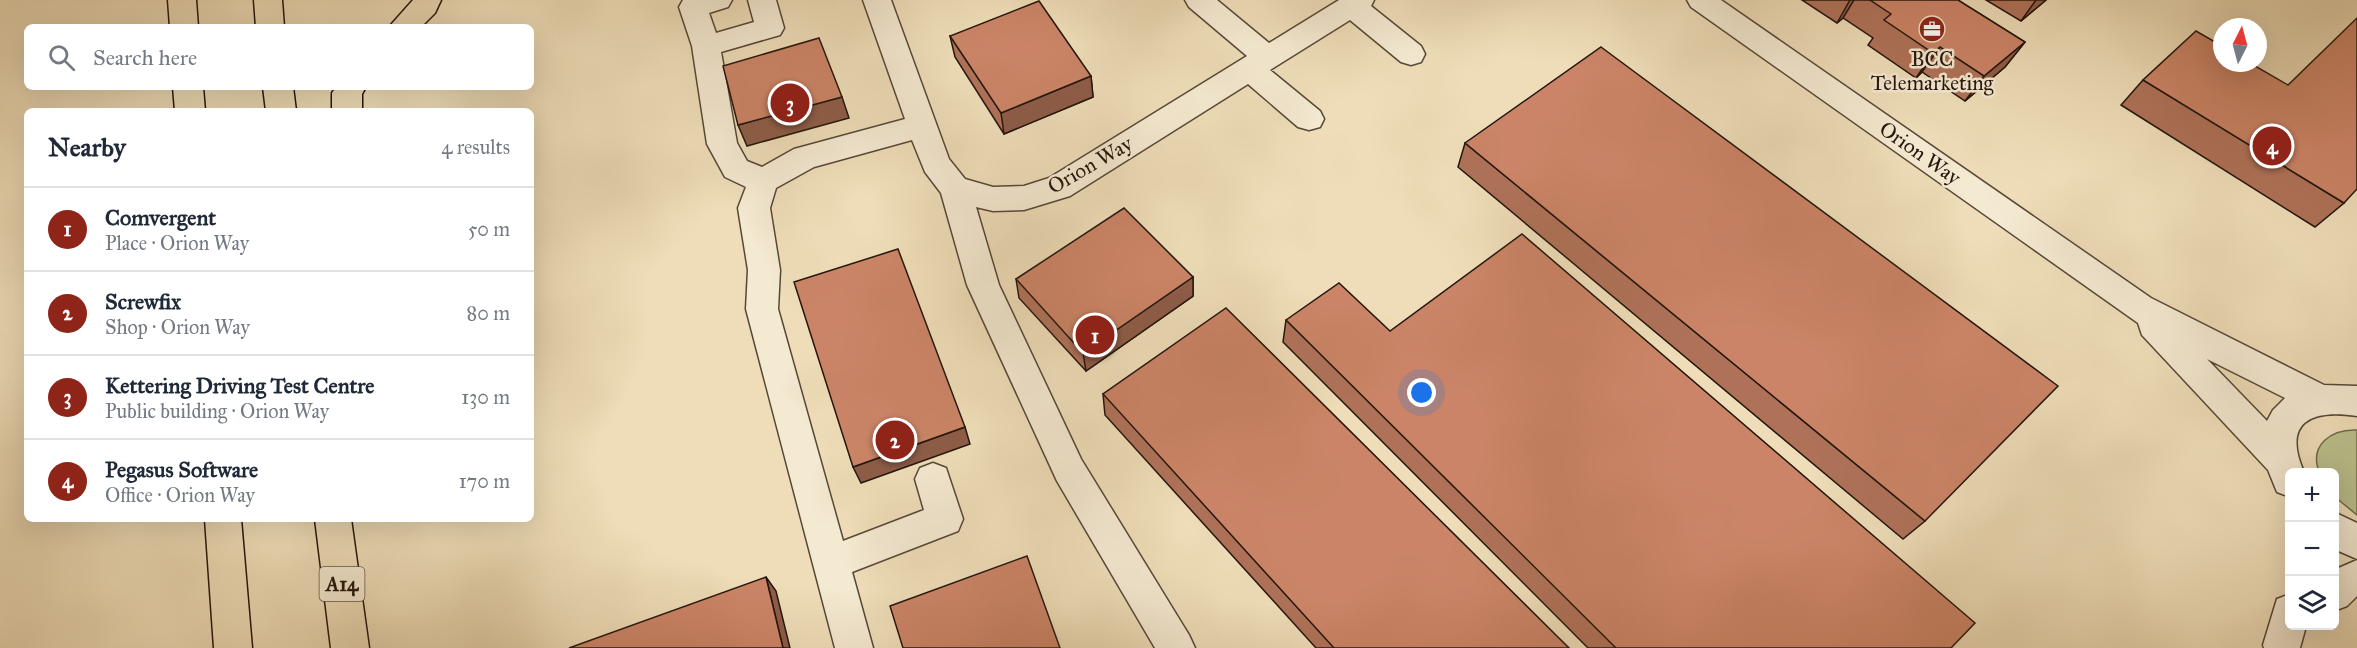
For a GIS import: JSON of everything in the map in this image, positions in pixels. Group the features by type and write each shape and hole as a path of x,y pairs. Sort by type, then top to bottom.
{"highway":[{"path":"182,0 184,24"},
{"path":"267,0 270,24"},
{"path":"406,24 425,6 427,0"},
{"path":"189,90 190,108"},
{"path":"278,90 281,108"},
{"path":"347,108 349,90"},
{"path":"222,522 233,648"},
{"name":"A14","path":"333,522 350,648"}],"street":[{"path":"718,0 693,7 706,46 722,144 736,169 763,181"},
{"path":"706,46 770,28 762,0"},
{"path":"877,0 936,164 955,189 983,285 1069,470 1176,648"},
{"path":"1199,0 1309,119"},
{"name":"Orion Way","path":"1701,0 2139,308 2319,399"},
{"path":"1356,3 1411,54"},
{"name":"Orion Way","path":"955,189 993,199 1024,198 1059,187 1356,3"},
{"path":"854,648 762,309 764,270 754,208 763,181 805,157 923,126"},
{"name":"Orion Way","path":"2139,308 2285,470"},
{"path":"2285,470 2280,431 2294,411 2319,399 2356,400"},
{"path":"831,563 945,519 933,479"},
{"path":"2339,532 2357,542"},
{"path":"2339,588 2357,578"}],"green space":[{"path":"2347,430 2357,430 2357,515 2339,500 2339,468 2318,468 2317,462 2317,454 2324,440"}],"building":[{"path":"1870,0 1958,0 2025,42 1984,76 1940,47 1933,53 1884,20 1891,14"},
{"path":"1039,1 1091,76 1001,113 950,36"},
{"path":"2357,18 2357,189 2344,203 2143,80 2196,31 2213,41 2213,72 2266,72 2288,85"},
{"path":"819,38 842,97 738,125 723,66"},
{"path":"1601,47 2058,386 1925,521 1465,143"},
{"path":"1124,208 1193,277 1083,353 1016,279"},
{"path":"1522,234 1975,623 1951,648 1616,648 1286,320 1339,283 1390,331"},
{"path":"898,249 965,427 853,467 794,282"},
{"path":"1226,308 1569,648 1334,648 1103,394"},
{"path":"1027,556 1060,648 903,648 890,606"},
{"path":"766,577 783,648 569,648"}],"place":[{"name":"BCC Telemarketing","path":"1932,29"},
{"name":"Kettering Driving Test Centre","path":"790,103"},
{"name":"Pegasus Software","path":"2272,146"},
{"name":"Comvergent","path":"1095,335"},
{"name":"Screwfix","path":"895,440"}]}
